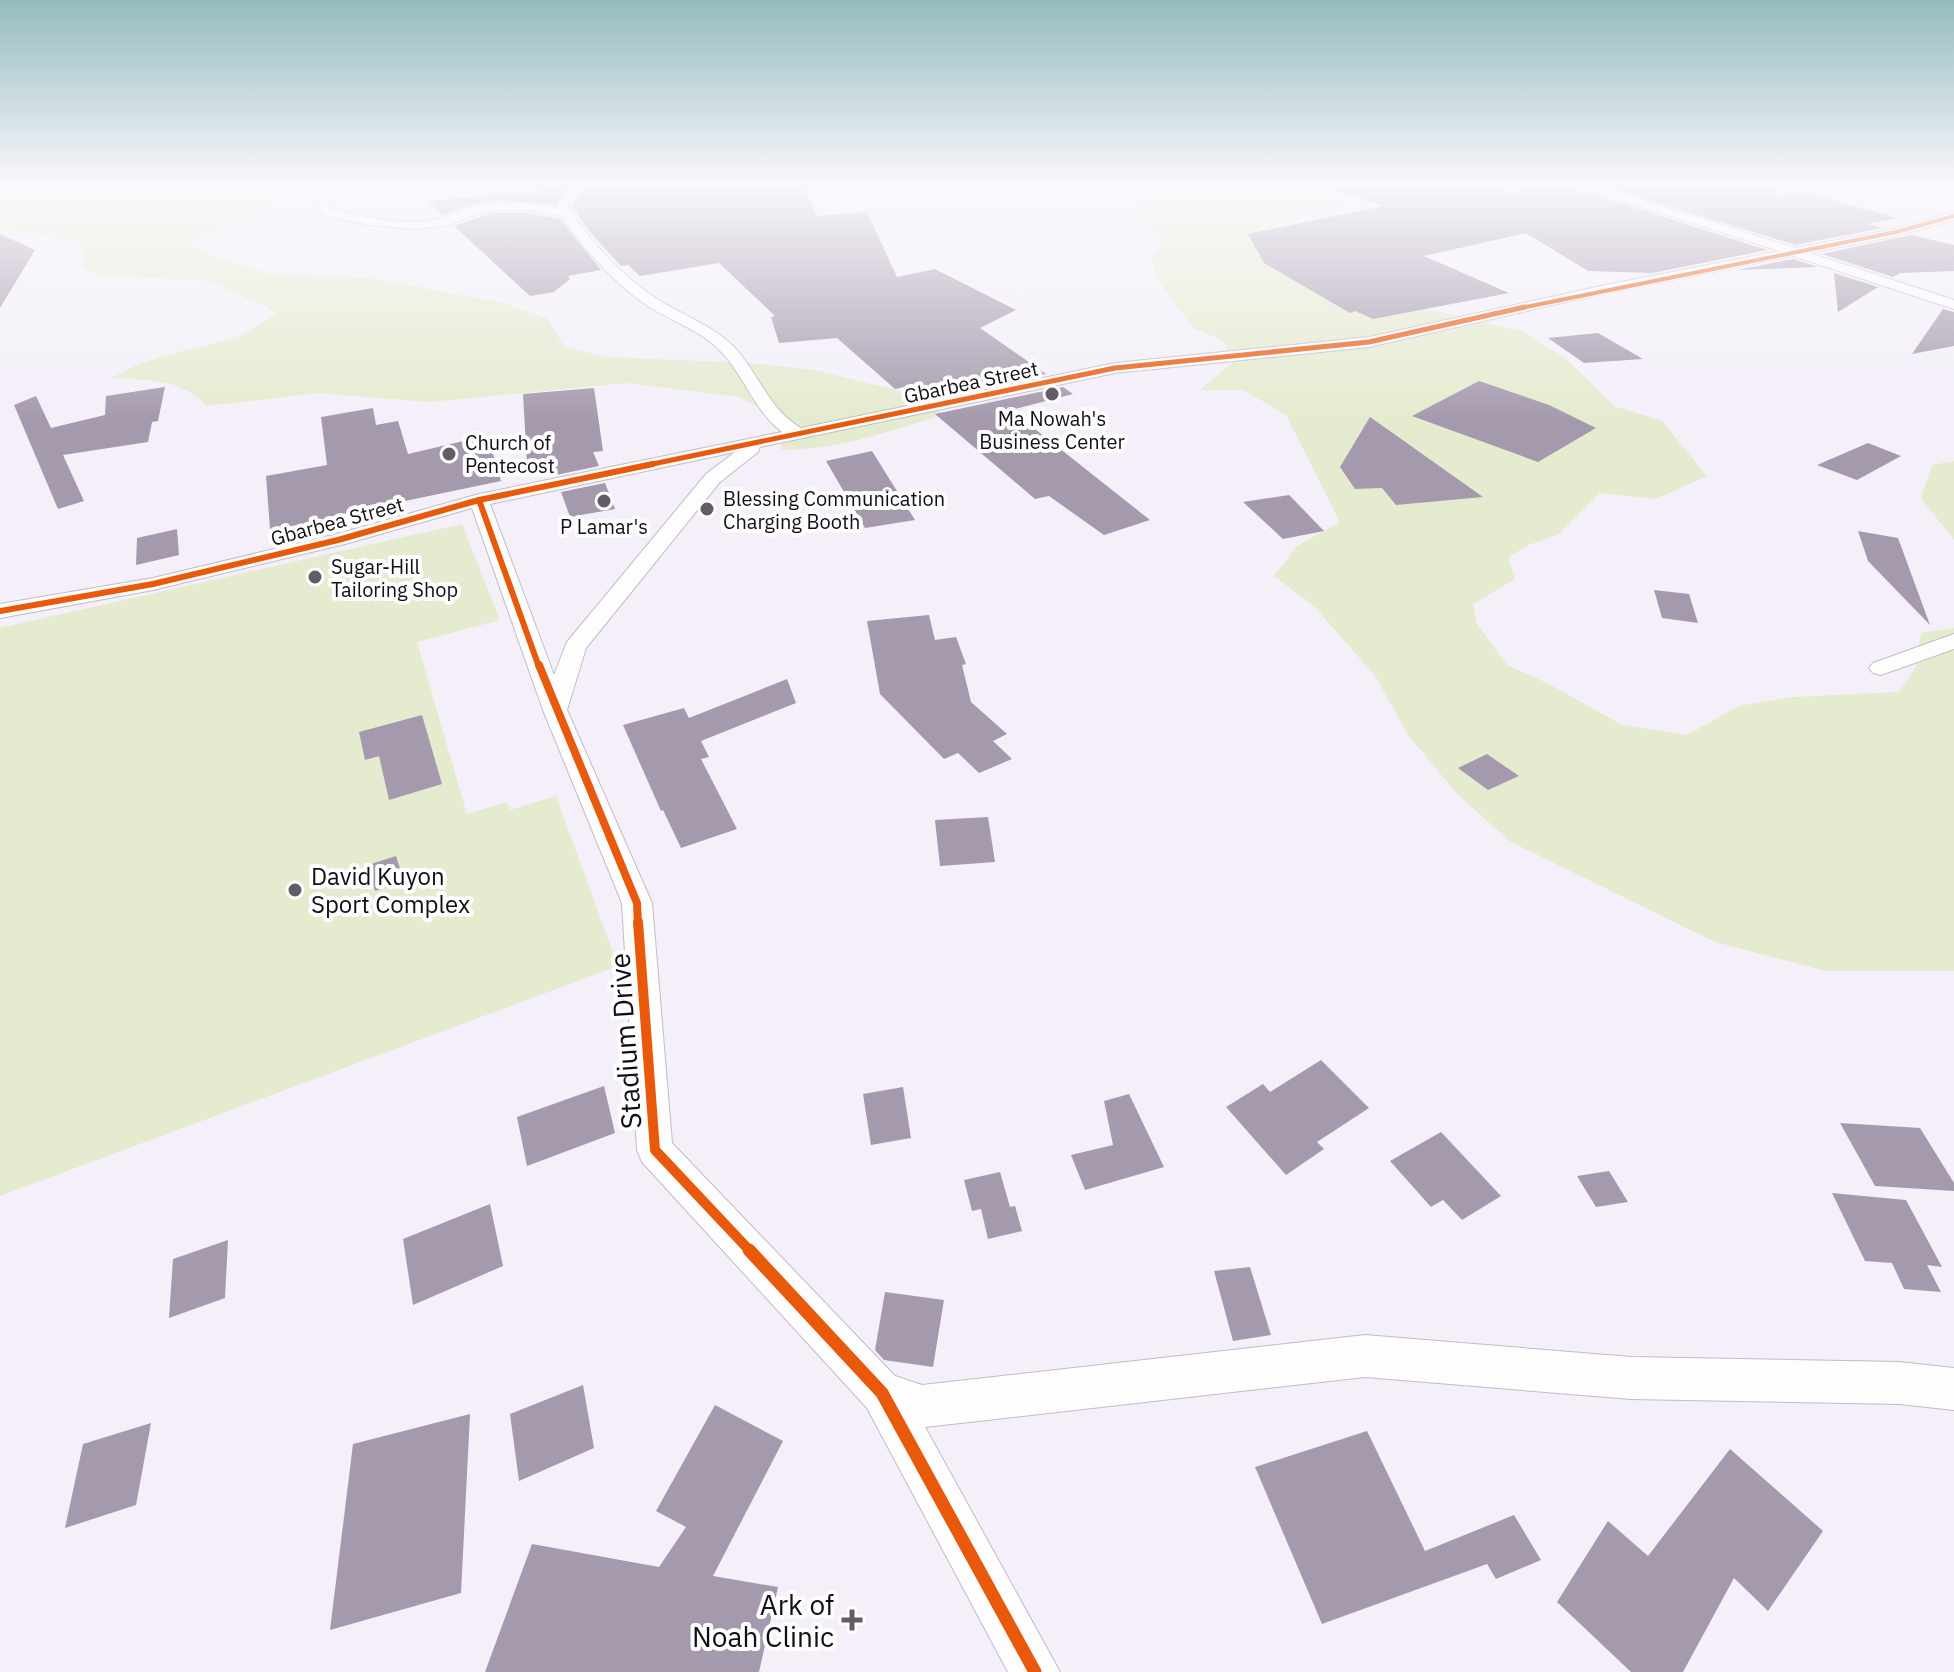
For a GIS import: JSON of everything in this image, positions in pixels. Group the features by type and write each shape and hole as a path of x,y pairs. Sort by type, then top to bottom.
{"street":[{"path":"612,264 646,297 697,325 730,352 752,388 784,427 799,434"},
{"name":"Gbarbea Street","path":"0,611 153,584 338,540 479,500 1115,368 1369,342 1734,264"},
{"path":"1825,264 1954,305"},
{"path":"555,710 575,647 713,478 759,442"},
{"name":"Stadium Drive","path":"479,500 555,710 637,903 655,1150 882,1393 1035,1672"},
{"path":"1881,668 1954,641"},
{"path":"882,1393 922,1406 1365,1356 1631,1378 1899,1383 1954,1389"}],"green space":[{"path":"83,264 236,264 267,273 378,279 507,304 548,319 564,347 606,357 750,363 815,370 899,391 944,414 843,443 782,450 774,415 739,397 626,383 429,402 319,393 206,406 197,397 175,385 111,378 145,362 244,333 277,312 207,281 98,275 82,268"},
{"path":"1154,264 1329,264 1383,298 1521,331 1564,357 1614,406 1662,421 1707,476 1656,499 1600,493 1559,534 1526,546 1508,558 1515,579 1473,604 1477,624 1507,665 1549,684 1622,725 1687,735 1739,706 1794,697 1899,692 1915,669 1921,633 1954,628 1954,971 1826,971 1715,942 1511,842 1458,795 1409,736 1375,676 1315,607 1274,576 1297,546 1340,522 1286,415 1244,390 1200,390 1235,360 1222,340 1193,328 1156,277"},
{"path":"1954,461 1954,540 1921,498 1932,465"},
{"name":"David Kuyon Sport Complex","path":"462,524 500,620 417,642 467,814 507,802 510,810 556,796 618,966 0,1196 0,628"}],"building":[{"path":"0,264 27,264 0,308"},
{"path":"495,264 596,264 601,270 568,276 570,279 554,292 530,296"},
{"path":"619,264 713,264 640,276 628,265"},
{"path":"720,264 891,264 897,277 935,269 1016,310 980,328 1046,374 919,400 904,387 895,389 837,338 779,343 771,317 775,316"},
{"path":"1266,264 1442,264 1509,293 1373,319 1355,311 1350,313"},
{"path":"1577,264 1697,264 1652,273 1588,271"},
{"path":"1767,264 1809,264 1818,267 1737,270"},
{"path":"1853,264 1954,264 1954,271 1900,273 1893,277"},
{"path":"1834,273 1878,287 1838,312"},
{"path":"1943,309 1954,312 1954,346 1912,354"},
{"path":"1598,333 1643,359 1584,363 1548,338"},
{"path":"1479,381 1549,405 1596,428 1538,462 1412,416"},
{"path":"165,387 158,421 152,422 148,442 63,455 84,501 58,509 14,405 36,396 51,428 105,415 106,396"},
{"path":"1063,387 1073,394 1011,410 1150,520 1104,535 1049,496 1035,499 935,414"},
{"path":"594,388 603,451 593,452 599,466 556,475 551,460 527,464 523,394"},
{"path":"373,408 376,425 398,421 408,454 472,439 481,453 492,451 501,481 333,516 333,520 270,529 266,476 327,465 321,417"},
{"path":"1370,417 1483,497 1396,505 1382,488 1355,489 1340,467"},
{"path":"1868,443 1901,456 1857,480 1817,465"},
{"path":"872,451 915,520 865,528 826,461"},
{"path":"605,483 615,509 570,517 561,492"},
{"path":"1289,495 1324,531 1283,539 1243,502"},
{"path":"177,529 179,555 136,565 137,538"},
{"path":"1858,531 1898,538 1930,625 1868,561"},
{"path":"1654,590 1689,594 1698,623 1662,618"},
{"path":"929,615 935,640 956,637 966,664 962,665 971,702 1007,734 993,741 1012,759 979,773 958,753 944,759 880,694 867,621"},
{"path":"787,679 796,703 701,741 709,757 701,759 737,829 681,848 623,725 684,708 689,718"},
{"path":"422,715 442,784 389,800 379,756 365,760 359,732"},
{"path":"1487,754 1519,776 1488,790 1458,768"},
{"path":"988,817 995,862 940,866 935,820"},
{"path":"396,856 404,881 375,891 368,865"},
{"path":"1321,1060 1369,1108 1317,1142 1324,1149 1286,1175 1226,1107 1263,1084 1270,1092"},
{"path":"604,1086 615,1133 527,1166 517,1117"},
{"path":"903,1087 911,1138 871,1145 863,1094"},
{"path":"1129,1094 1164,1167 1085,1190 1071,1155 1113,1145 1104,1101"},
{"path":"1840,1123 1920,1128 1954,1183 1954,1191 1875,1186"},
{"path":"1441,1132 1501,1196 1462,1220 1443,1200 1431,1207 1390,1161"},
{"path":"1609,1171 1628,1202 1596,1207 1577,1176"},
{"path":"1000,1172 1010,1207 1015,1206 1022,1231 988,1239 981,1209 972,1211 964,1180"},
{"path":"1832,1193 1906,1200 1942,1267 1927,1265 1941,1292 1904,1289 1892,1263 1865,1261"},
{"path":"490,1204 503,1266 413,1305 403,1239"},
{"path":"228,1240 225,1298 169,1318 173,1259"},
{"path":"1250,1267 1271,1335 1233,1341 1214,1271"},
{"path":"885,1292 944,1300 933,1367 884,1360 875,1350"},
{"path":"583,1385 594,1448 519,1481 510,1414"},
{"path":"715,1405 783,1441 713,1576 778,1587 759,1672 485,1672 532,1544 659,1567 686,1527 656,1511"},
{"path":"470,1414 461,1593 330,1630 353,1444"},
{"path":"151,1423 136,1505 65,1528 83,1444"},
{"path":"1367,1431 1425,1551 1514,1515 1541,1560 1496,1579 1487,1564 1322,1624 1255,1467"},
{"path":"1730,1449 1823,1531 1768,1611 1734,1578 1683,1672 1631,1672 1557,1602 1608,1521 1648,1556"}],"cycle path":[{"path":"0,611 153,584 338,540 479,500 1115,368 1369,342 1733,264"},
{"path":"479,500 555,710 637,903 655,1150 882,1393 1035,1672"}],"place":[{"name":"Ma Nowah's Business Center","path":"1052,394"},
{"name":"Church of Pentecost","path":"449,454"},
{"name":"P Lamar's","path":"604,501"},
{"name":"Blessing Communication Charging Booth","path":"707,509"},
{"name":"Sugar-Hill Tailoring Shop","path":"315,577"},
{"name":"David Kuyon Sport Complex","path":"295,890"},
{"name":"Ark of Noah Clinic","path":"852,1620"}]}
